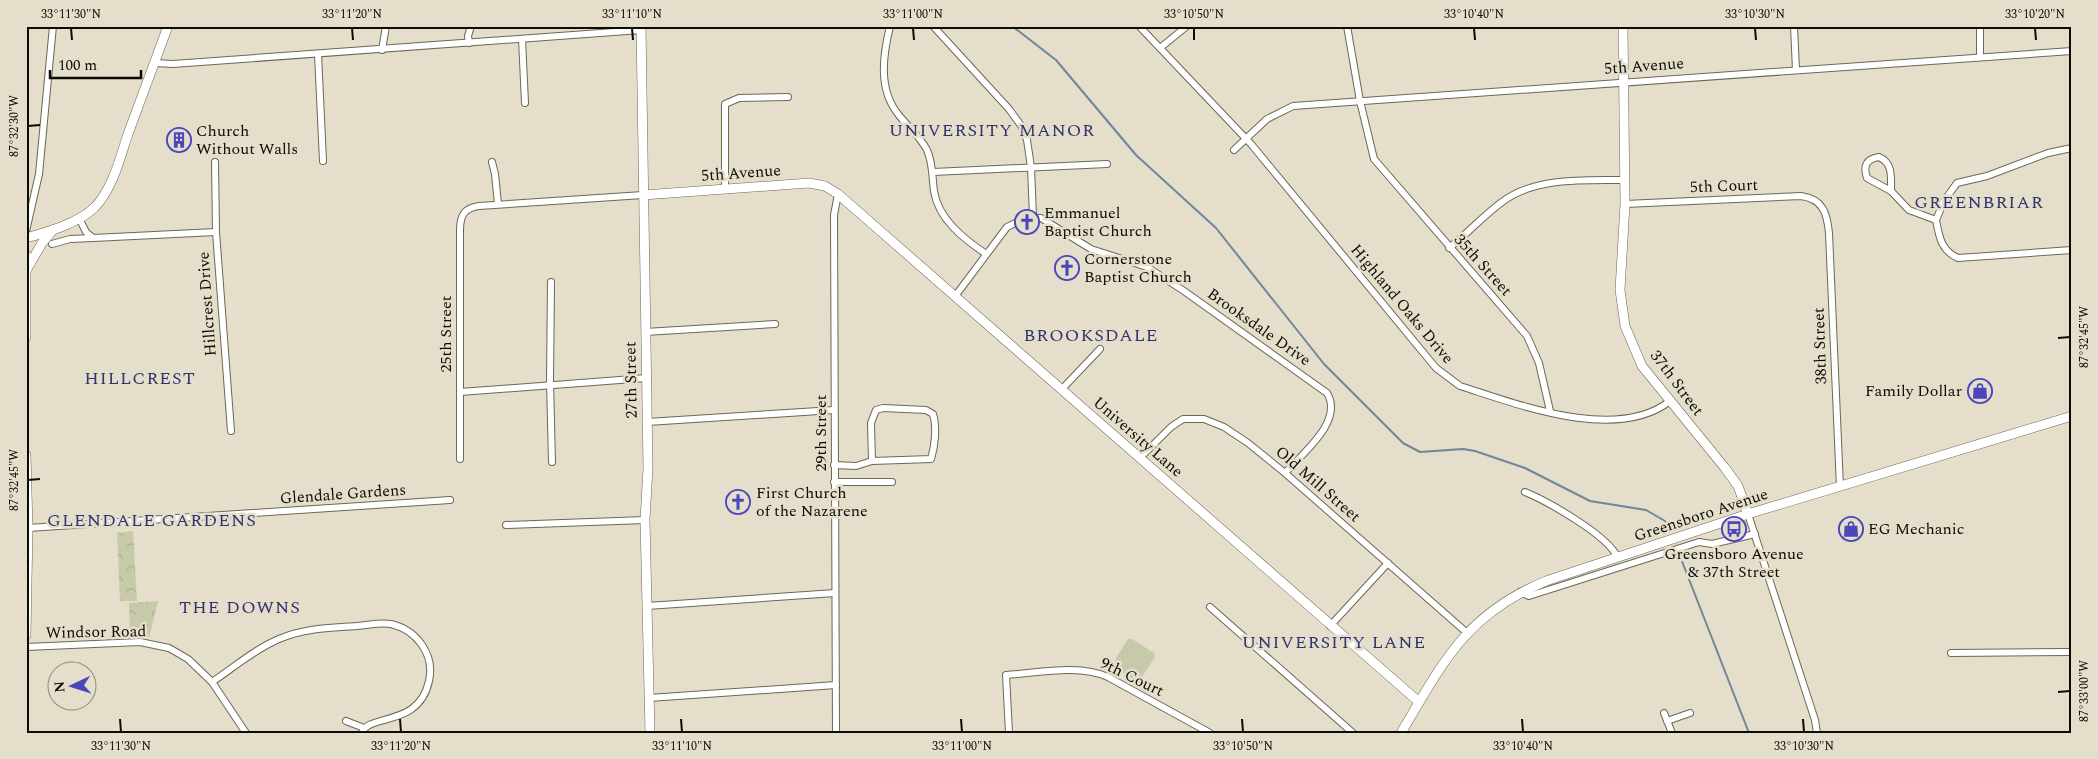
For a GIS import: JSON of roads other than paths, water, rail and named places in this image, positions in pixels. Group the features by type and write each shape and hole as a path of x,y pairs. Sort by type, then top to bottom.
{"street":[{"path":"26,231 39,174 53,26"},
{"path":"26,238 79,218 95,207 108,188 168,26"},
{"path":"382,50 386,26"},
{"path":"469,43 470,26"},
{"path":"890,26 884,60 887,96 898,114 926,148 933,172 936,199 945,218 986,254"},
{"path":"933,26 1009,109 1022,127 1027,140 1031,167 1033,216 1007,227 956,295"},
{"name":"Highland Oaks Drive","path":"1139,26 1245,138 1442,373 1460,386 1524,406 1572,418 1608,420 1644,414 1670,401"},
{"path":"1160,48 1187,26"},
{"name":"35th Street","path":"1347,26 1371,151 1378,165 1526,336 1539,363 1550,411"},
{"name":"37th Street","path":"1623,26 1625,204 1620,276 1624,319 1642,366 1738,486 1815,720 1817,733"},
{"path":"1794,26 1796,70"},
{"path":"1980,26 1980,57"},
{"path":"154,63 172,64 382,50 641,28"},
{"name":"27th Street","path":"641,28 648,422 645,520 650,733"},
{"path":"522,39 524,103"},
{"name":"5th Avenue","path":"1234,150 1245,138 1273,115 1293,106 2072,51"},
{"path":"318,54 323,161"},
{"path":"725,189 725,104 739,98 788,97"},
{"path":"2072,148 2048,153 1987,176 1957,183 1944,200 1936,220 1939,236 1945,250 1958,258 2072,250"},
{"path":"1891,191 1889,165 1879,157 1872,158 1866,163 1864,171 1867,178 1891,191 1909,210 1936,220"},
{"path":"215,162 216,232"},
{"path":"492,162 496,174 498,204 643,195"},
{"path":"933,172 1108,164"},
{"path":"1449,248 1501,202 1520,191 1548,184 1625,180"},
{"name":"5th Avenue","path":"643,195 809,183 825,186 838,194"},
{"name":"University Lane","path":"838,194 956,295 1330,626 1419,702"},
{"name":"29th Street","path":"836,733 834,215 838,194"},
{"name":"5th Court","path":"1625,204 1801,196 1815,199 1821,205"},
{"name":"25th Street","path":"460,459 460,230 462,216 466,210 472,207 498,204"},
{"name":"38th Street","path":"1821,205 1827,218 1840,487"},
{"name":"Brooksdale Drive","path":"1033,216 1048,220 1091,249 1147,267 1184,291 1327,393 1332,407 1329,422 1285,473"},
{"path":"79,218 86,232 93,238"},
{"path":"27,268 42,243 55,228"},
{"name":"Hillcrest Drive","path":"52,244 70,239 216,232 231,431"},
{"path":"26,255 26,337"},
{"path":"552,282 550,385 552,462"},
{"path":"645,332 775,324"},
{"path":"1062,389 1100,349"},
{"path":"460,392 646,378"},
{"path":"648,422 834,410"},
{"path":"834,465 856,466 872,461 931,459 934,449 935,420 933,414 926,410 876,410 872,424 872,461"},
{"name":"Greensboro Avenue","path":"1401,733 1419,702 1466,632 1483,616 1520,592 1748,514 2072,416"},
{"name":"Old Mill Street","path":"1140,458 1176,423 1197,418 1211,421 1230,431 1285,473 1466,632"},
{"path":"26,455 28,528 26,635"},
{"path":"834,482 892,482"},
{"path":"1525,492 1601,536 1614,549 1617,558"},
{"name":"Glendale Gardens","path":"28,528 450,500"},
{"path":"506,525 645,520"},
{"path":"1520,592 1529,596 1699,542 1712,544 1755,534"},
{"path":"1330,626 1388,563"},
{"path":"647,606 835,593"},
{"path":"1210,607 1353,733"},
{"path":"212,682 266,646 292,634 379,623 394,625 407,630 423,645 430,665 428,687 422,700 405,714 370,724 363,731 346,721"},
{"name":"Windsor Road","path":"26,647 126,642 155,644 169,648 188,658 212,682 246,733"},
{"path":"1951,653 2072,652"},
{"name":"9th Court","path":"1010,733 1006,675 1079,670 1094,672 1108,677 1210,733"},
{"path":"649,698 836,685"},
{"path":"1664,713 1672,733"},
{"path":"1667,721 1690,713"}],"waterway":[{"path":"1012,26 1056,60 1136,155 1216,228 1324,364 1403,443 1420,452 1463,449 1475,451 1525,468 1590,501 1646,510 1665,521 1670,530"},
{"path":"1678,551 1749,733"}],"place":[{"name":"Church Without Walls","path":"179,140"},
{"name":"Emmanuel Baptist Church","path":"1027,222"},
{"name":"Cornerstone Baptist Church","path":"1067,268"},
{"name":"Family Dollar","path":"1980,391"},
{"name":"First Church of the Nazarene","path":"738,502"},
{"name":"Greensboro Avenue & 37th Street","path":"1734,529"},
{"name":"EG Mechanic","path":"1851,529"}],"district":[{"name":"UNIVERSITY MANOR","path":"992,130"},
{"name":"GREENBRIAR","path":"1979,202"},
{"name":"BROOKSDALE","path":"1091,335"},
{"name":"HILLCREST","path":"140,378"},
{"name":"GLENDALE GARDENS","path":"152,520"},
{"name":"THE DOWNS","path":"240,607"},
{"name":"UNIVERSITY LANE","path":"1334,642"}]}
